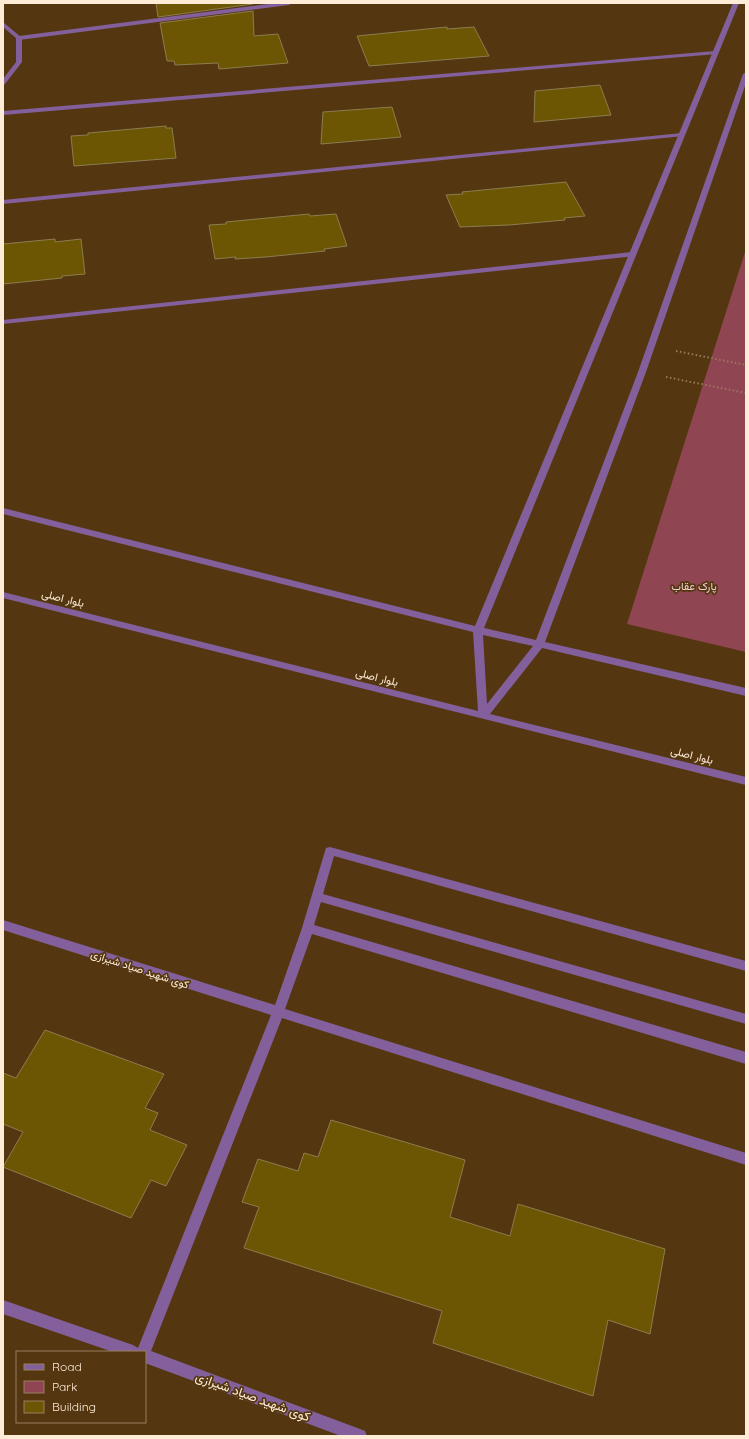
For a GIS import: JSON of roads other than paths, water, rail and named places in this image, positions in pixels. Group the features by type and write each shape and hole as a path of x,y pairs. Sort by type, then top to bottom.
{"street":[{"path":"3,24 19,38 289,3"},
{"path":"483,716 478,630 736,3"},
{"path":"3,83 19,62 19,38"},
{"path":"3,113 715,53"},
{"path":"483,716 539,644 642,372 746,74"},
{"path":"3,202 682,135"},
{"path":"3,322 632,254"},
{"path":"3,511 478,630 746,692"},
{"name":"بلوار اصلی","path":"3,595 746,781"},
{"path":"144,1351 278,1013 318,897 330,851 746,966"},
{"path":"318,897 746,1019"},
{"name":"کوی شهید صیاد شیرازی","path":"3,925 278,1013 746,1159"},
{"path":"308,928 746,1058"},
{"path":"3,1307 130,1351"},
{"name":"کوی شهید صیاد شیرازی","path":"146,1356 360,1436"}],"park label":[{"name":"پارک عقاب","path":"694,586"}]}
